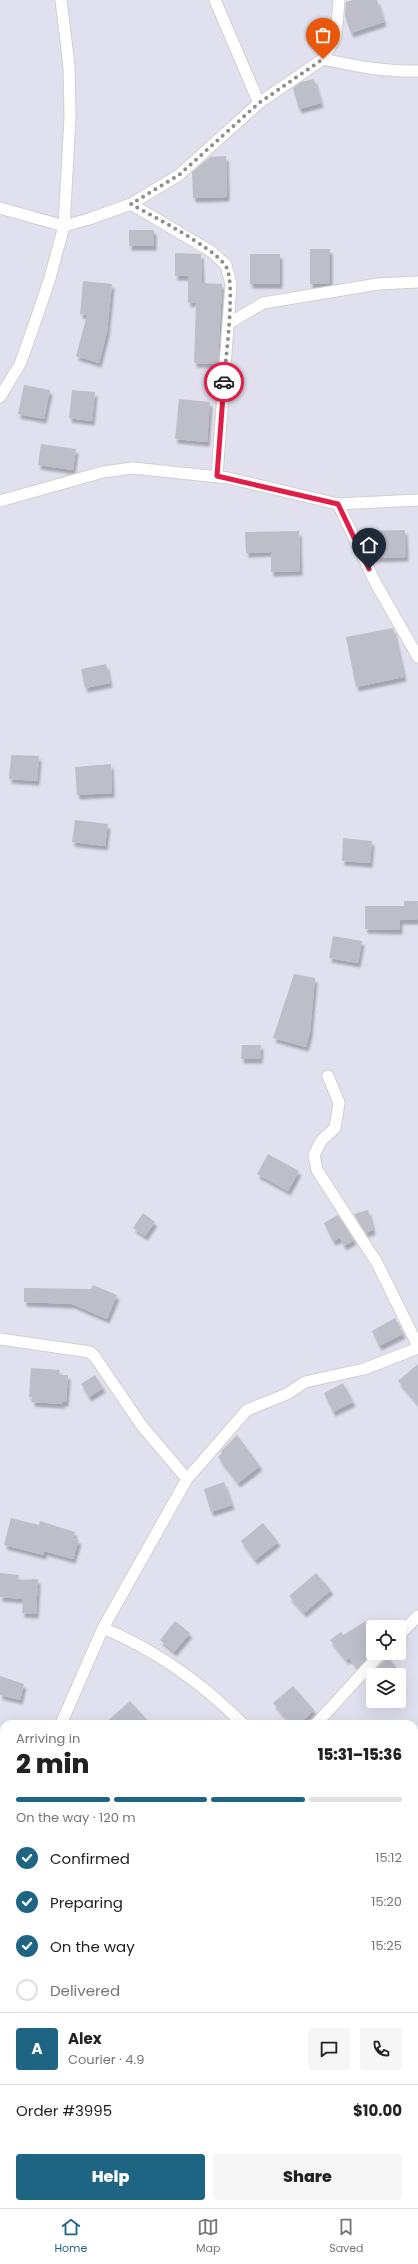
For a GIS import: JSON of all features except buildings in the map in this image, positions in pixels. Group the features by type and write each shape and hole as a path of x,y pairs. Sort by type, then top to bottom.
{"street":[{"path":"0,397 20,364 50,278 64,226 70,118 69,66 61,0"},
{"path":"215,0 259,103"},
{"path":"0,208 64,226 131,204 179,175 259,103 323,59 336,37 340,0"},
{"path":"323,59 368,69 398,72 418,71"},
{"path":"131,204 212,252 226,265 231,284 217,476"},
{"path":"228,324 263,303 378,284 418,282"},
{"path":"0,501 103,472 133,468 217,476 338,504 418,500"},
{"path":"338,504 375,582 418,657"},
{"path":"64,1720 103,1628 187,1480 247,1410 287,1394 305,1382 364,1368 418,1347 377,1263 317,1170 314,1155 320,1141 335,1128 339,1103 328,1076"},
{"path":"0,1339 90,1352 96,1357 142,1426 187,1480"},
{"path":"406,1628 418,1616"},
{"path":"103,1628 168,1662 214,1694 239,1720"},
{"path":"320,1720 375,1660"}],"way so far":[{"path":"224,382 231,284 226,265 212,252 131,204 179,175 236,121 259,103 323,59"}],"route":[{"path":"224,382 217,476 338,504 369,569"}]}
